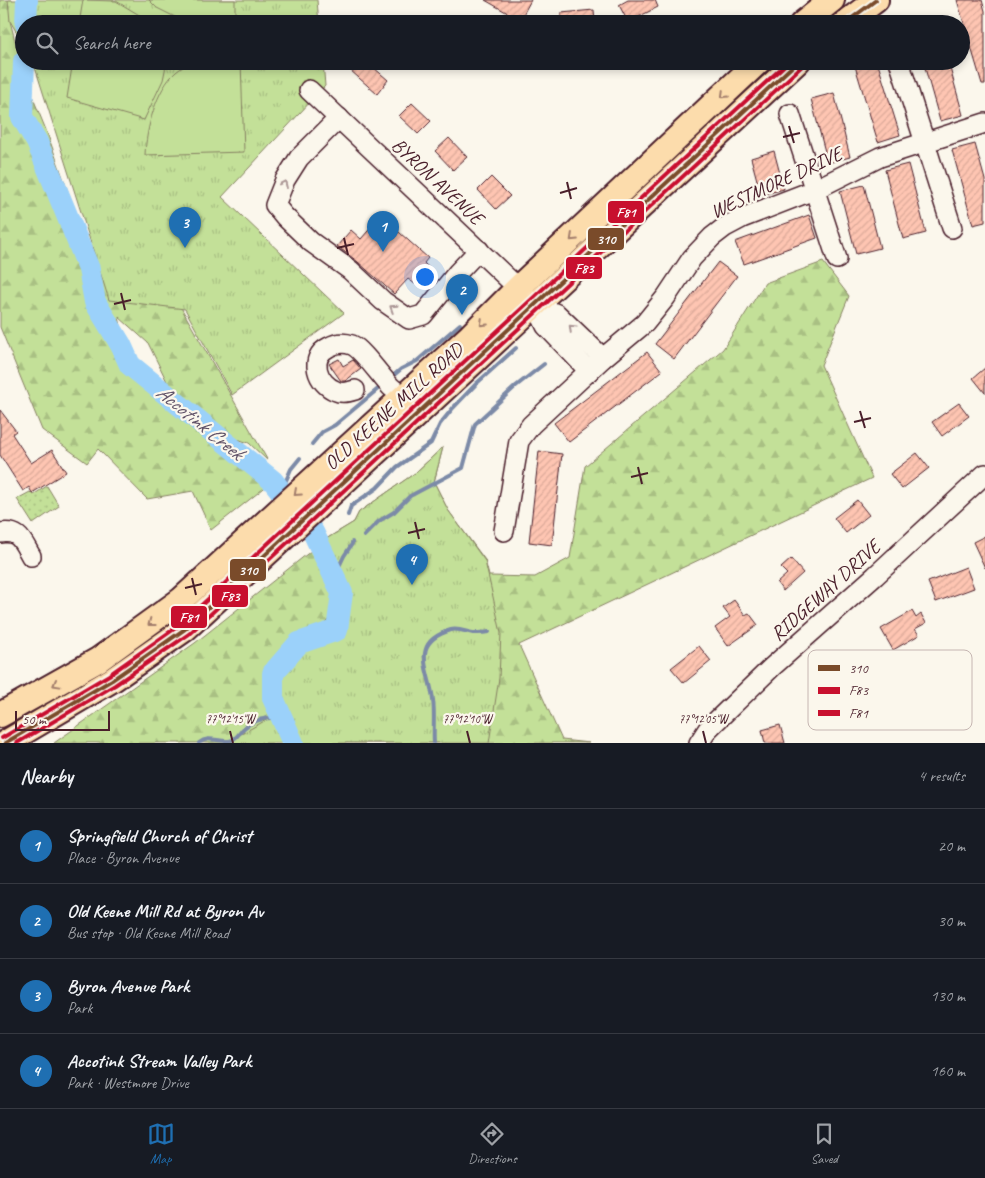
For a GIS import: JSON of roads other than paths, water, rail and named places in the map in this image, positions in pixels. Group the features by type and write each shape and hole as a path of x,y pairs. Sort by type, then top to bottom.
{"main road":[{"path":"813,15 832,0"},
{"path":"856,15 876,0"},
{"name":"OLD KEENE MILL ROAD","path":"0,715 84,668 144,628 181,600 470,336 518,288 749,70"},
{"name":"OLD KEENE MILL ROAD","path":"6,743 112,680 185,629 788,70"}],"street":[{"path":"902,70 952,228"},
{"name":"BYRON AVENUE","path":"309,90 536,305"},
{"path":"790,114 837,259"},
{"path":"339,118 299,158 285,180 275,205 311,242 350,270 383,301 409,319 423,315 478,250"},
{"name":"WESTMORE DRIVE","path":"504,531 519,441 531,425 589,371 645,323 666,297 692,258 712,237 742,218 814,190 880,157 985,123"},
{"path":"536,305 557,314 604,358"},
{"path":"536,305 546,326 589,371"},
{"path":"355,390 336,392 326,385 319,376 316,365 318,356 327,348 338,343 353,345 392,389 404,396"},
{"name":"RIDGEWAY DRIVE","path":"699,743 708,729 772,667 875,576 985,474"},
{"path":"0,533 12,532 20,537 31,556"}],"waterway":[{"name":"Accotink Creek","path":"26,15 27,0"},
{"name":"Accotink Creek","path":"24,70 22,117 37,142 89,269 95,302 121,345 130,365 273,481 313,532 342,593 337,630 299,643 273,673 273,698 293,743"},
{"path":"394,375 417,361 460,324"},
{"path":"348,515 351,506 377,488 397,467 431,443 440,424 453,408 477,383 516,348"},
{"path":"364,536 379,521 394,512 410,496 463,468 475,424 516,386 544,364"},
{"path":"312,444 322,432 335,425 378,389"},
{"path":"281,492 291,469 300,458"},
{"path":"334,577 352,542"},
{"path":"434,743 434,705 426,668 426,650 430,642 451,630 473,633 489,632"},
{"path":"199,743 206,739 229,741 236,738 252,722 267,718 282,718"}],"place":[{"name":"Byron Avenue Park","path":"185,248"},
{"name":"Springfield Church of Christ","path":"383,252"},
{"name":"Old Keene Mill Rd at Byron Av","path":"462,315"},
{"name":"Accotink Stream Valley Park","path":"412,585"}]}
